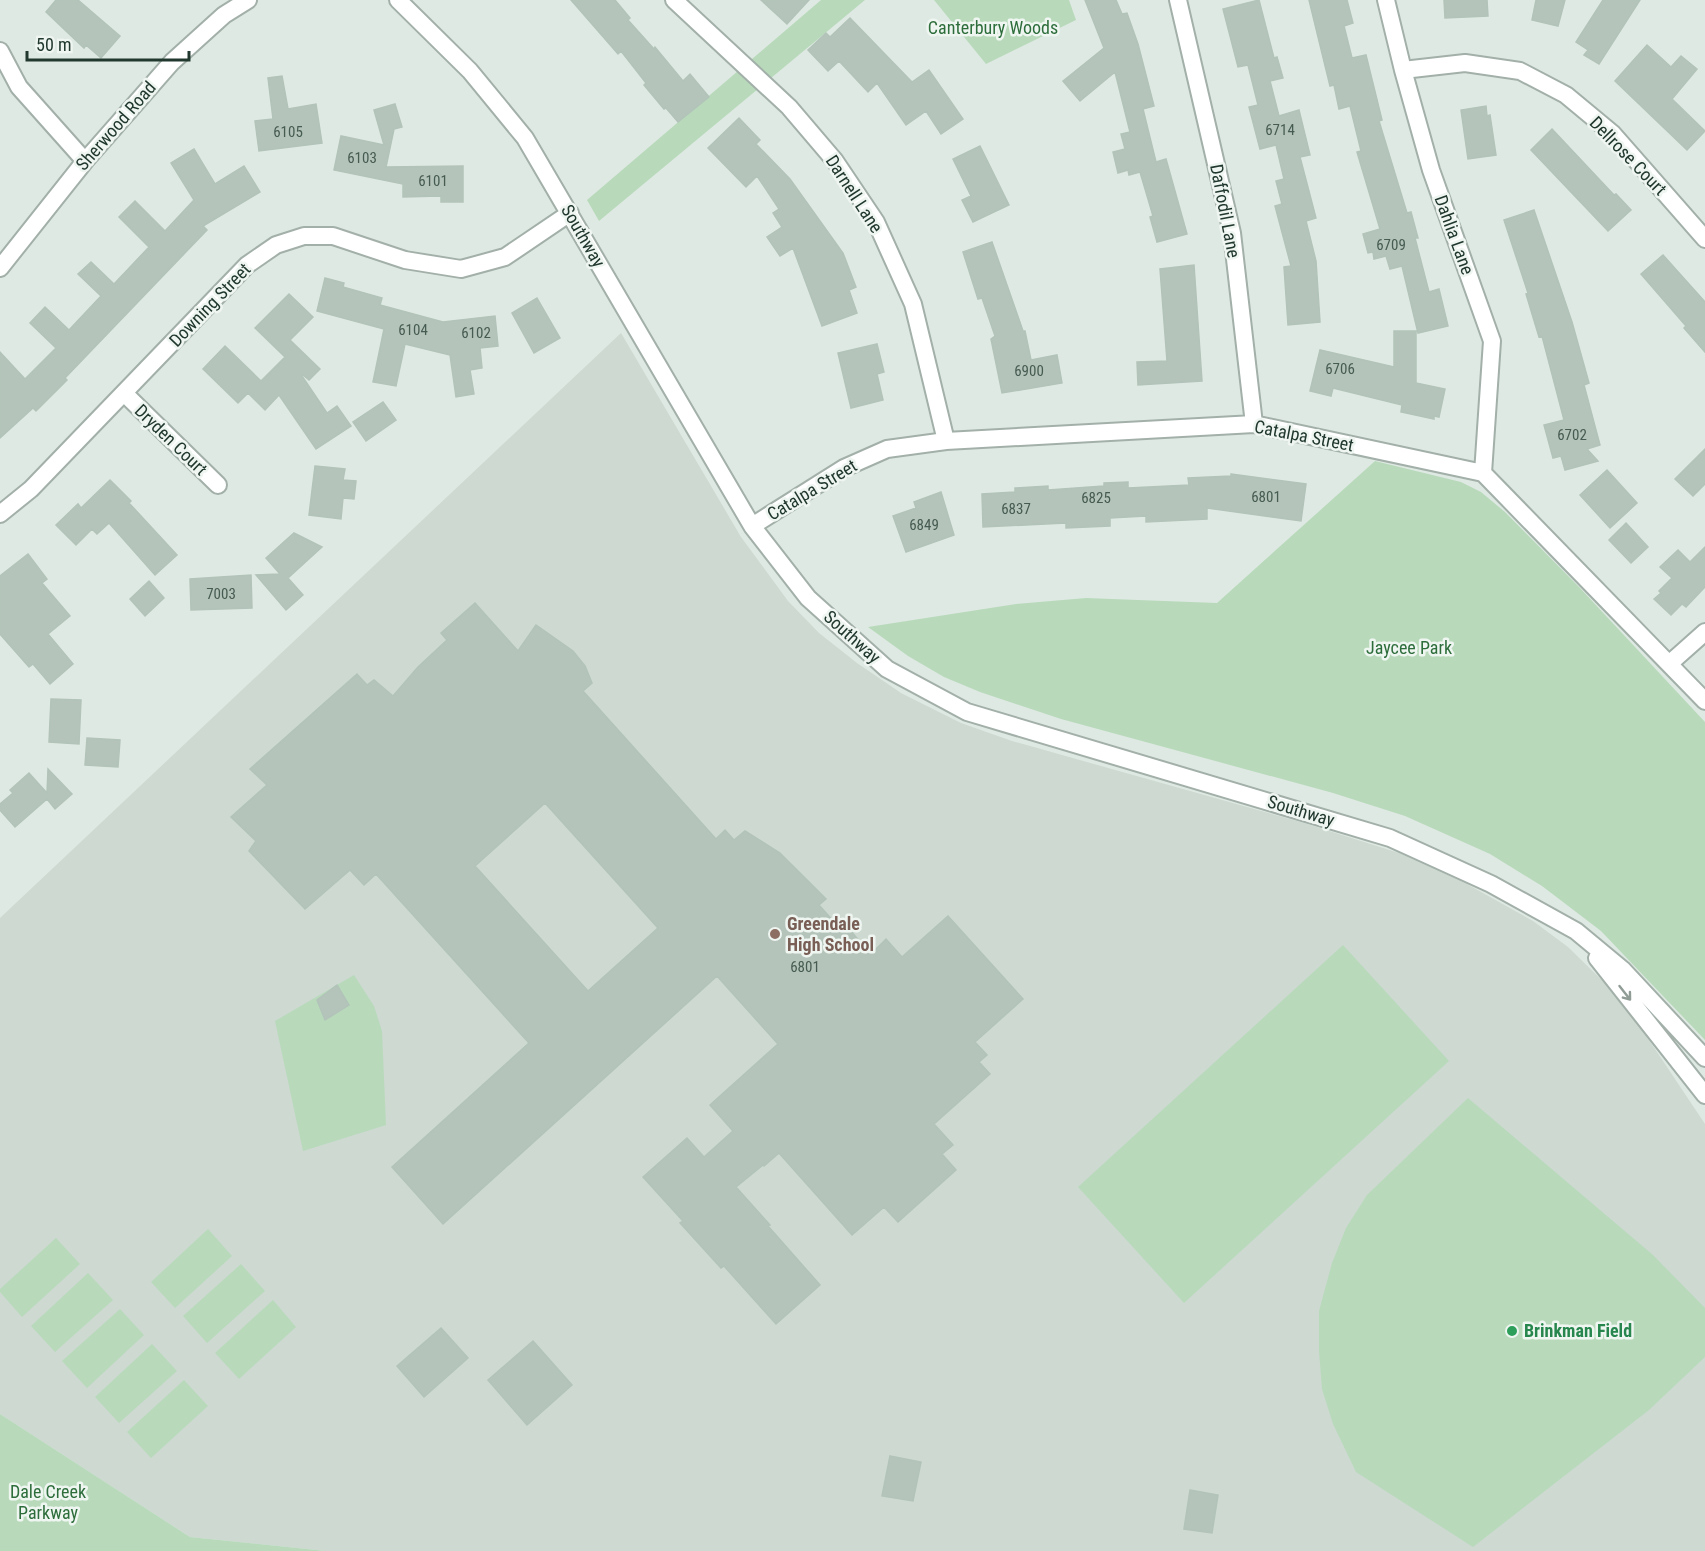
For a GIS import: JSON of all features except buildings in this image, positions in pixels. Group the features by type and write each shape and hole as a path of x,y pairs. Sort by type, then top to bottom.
{"street":[{"name":"Sherwood Road","path":"0,268 85,161 172,62 224,15 248,0"},
{"name":"Southway","path":"398,0 470,71 525,138 752,526 808,598 887,669 967,712 1390,838 1491,884 1576,931 1623,970 1705,1058"},
{"name":"Darnell Lane","path":"674,0 789,107 835,161 876,222 913,304 945,441"},
{"name":"Daffodil Lane","path":"1178,0 1232,233 1254,424"},
{"name":"Dahlia Lane","path":"1386,0 1431,170 1492,341 1483,473"},
{"path":"0,51 19,87 85,161"},
{"name":"Dellrose Court","path":"1403,70 1465,63 1476,64 1520,71 1566,95 1613,134 1705,239"},
{"name":"Downing Street","path":"0,514 31,489 246,265 276,245 304,236 333,236 405,260 461,268 505,257 570,213"},
{"name":"Dryden Court","path":"124,394 218,485"},
{"name":"Catalpa Street","path":"752,526 844,468 887,449 945,441 1254,424 1483,473"},
{"path":"1483,473 1705,701"},
{"path":"1669,664 1705,632"},
{"name":"Southway","path":"1576,931 1705,1095"}],"shaded area":[{"name":"Greendale High School","path":"621,333 741,537 788,601 819,633 901,693 961,723 1012,741 1304,823 1399,853 1465,883 1533,921 1568,947 1615,993 1705,1124 1705,1551 326,1551 190,1537 0,1414 0,918"}],"green space":[{"path":"821,0 865,0 599,221 587,200"},
{"name":"Canterbury Woods","path":"934,0 1069,0 1076,20 986,64"},
{"name":"Jaycee Park","path":"1375,461 1461,482 1481,492 1505,512 1580,588 1705,722 1705,1040 1601,931 1542,886 1490,854 1405,816 1333,793 1061,719 980,692 944,677 908,656 868,627 1016,604 1086,598 1217,603"},
{"path":"1343,945 1449,1061 1184,1303 1078,1187"},
{"path":"354,975 374,1006 382,1031 386,1125 303,1151 275,1021"},
{"name":"Brinkman Field","path":"1468,1098 1653,1255 1705,1308 1705,1357 1649,1410 1473,1547 1356,1472 1333,1424 1322,1389 1319,1351 1319,1311 1332,1263 1346,1228 1367,1195"},
{"path":"208,1229 232,1256 175,1308 151,1282"},
{"path":"56,1238 80,1264 22,1317 0,1292 0,1289"},
{"path":"241,1264 265,1291 207,1343 183,1316"},
{"path":"88,1273 113,1300 55,1352 31,1326"},
{"path":"273,1300 296,1327 239,1379 215,1353"},
{"path":"120,1309 144,1335 87,1388 62,1361"},
{"path":"152,1344 177,1371 119,1423 95,1397"},
{"path":"184,1380 208,1406 151,1458 127,1432"},
{"name":"Dale Creek Parkway","path":"0,1414 190,1537 326,1551 0,1551"}],"place":[{"name":"Greendale High School","path":"775,934"},
{"name":"Brinkman Field","path":"1512,1331"}]}
